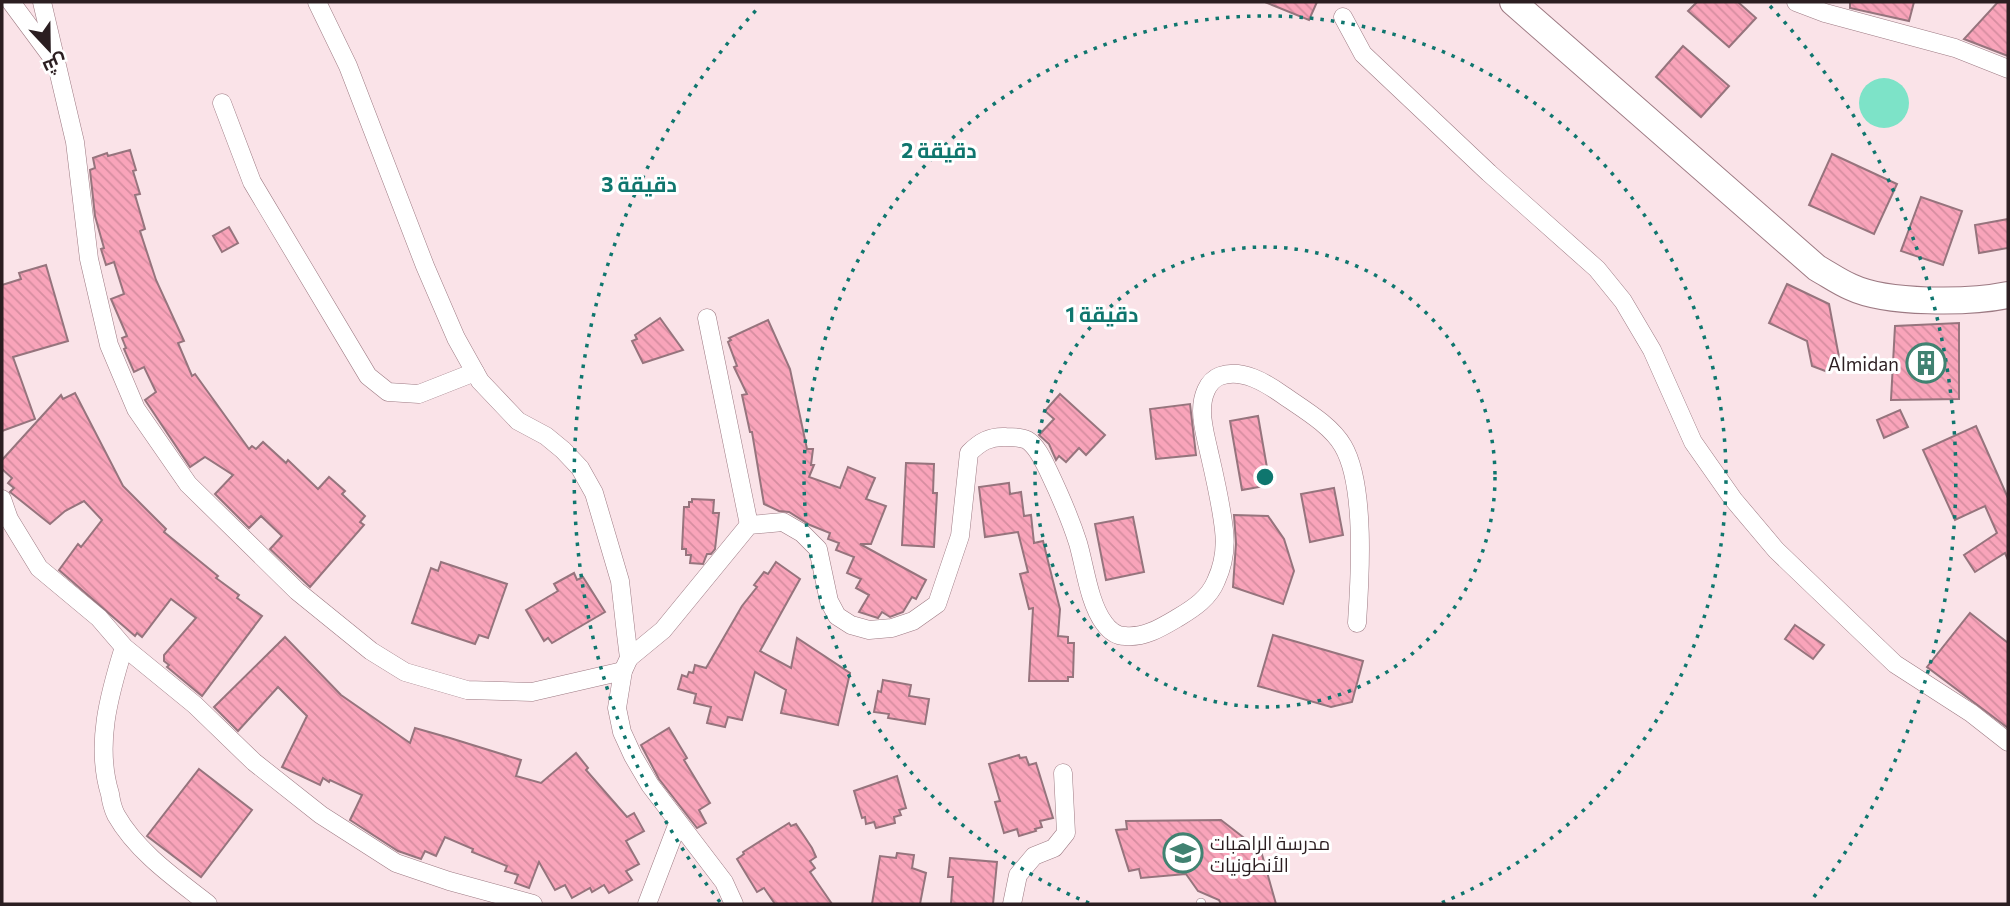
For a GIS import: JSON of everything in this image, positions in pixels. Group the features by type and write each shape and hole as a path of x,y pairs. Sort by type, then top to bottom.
{"street":[{"path":"11,2 55,61"},
{"path":"42,2 75,142 89,259 109,345 136,409 188,484 297,591 371,651 405,672 467,690 532,692 626,664 663,631 749,525 783,522 802,533 818,549 829,601 837,616 851,625 869,630 892,628 913,621 937,604 960,536 969,453 988,438 1012,437 1027,441 1039,452 1056,486 1077,541 1089,587 1102,621 1110,631 1122,636 1141,636 1189,611 1207,596 1216,583 1223,564 1224,533 1202,407 1206,389 1214,378 1229,373 1249,376 1274,389 1302,408 1331,432 1343,446 1354,474 1362,564 1357,623"},
{"path":"317,2 348,66 440,304 480,381 518,421 546,436 563,450 580,468 594,493 620,581 626,664 617,708 622,732 650,785 724,882 734,904"},
{"path":"1513,2 1817,268 1851,287 1882,295 1943,301 1987,300 2008,295"},
{"path":"1796,2 1853,21 1955,48 2008,69"},
{"path":"1343,17 1363,54 1489,173 1597,269 1623,301 1652,350 1693,442 1733,499 1776,550 1895,664 1971,713 2008,742"},
{"path":"222,103 252,182 368,376 388,392 419,394 475,372"},
{"path":"707,318 749,525"},
{"path":"2,499 9,519 38,568 99,618 124,647 195,705 254,762 321,815 397,863 449,881 533,904"},
{"path":"124,647 110,694 104,734 104,775 115,814 151,859 208,904"},
{"path":"1012,904 1018,875 1034,856 1054,848 1066,833 1063,773"},
{"path":"647,904 678,823"}],"shaded area":[{"path":"1884,78 1902,85 1909,103 1902,121 1884,128 1866,121 1859,103 1866,85"}],"building":[{"path":"1265,2 1317,2 1309,20"},
{"path":"1697,2 1738,2 1756,18 1729,47 1688,11"},
{"path":"1850,2 1914,2 1909,21 1850,8"},
{"path":"1998,2 2008,2 2008,56 1964,39"},
{"path":"1683,46 1729,86 1701,117 1656,77"},
{"path":"130,150 140,194 135,195 145,229 140,231 156,280 184,341 178,343 192,376 195,374 249,449 252,446 256,449 263,442 286,463 288,460 318,489 329,477 345,491 342,494 365,516 360,522 364,525 310,587 270,549 282,536 261,516 249,528 215,494 233,475 205,457 190,467 145,400 156,392 144,367 134,372 124,349 126,348 122,338 127,336 111,299 124,294 114,262 106,265 101,249 104,248 95,216 90,170 95,168 93,158"},
{"path":"1832,154 1897,184 1874,234 1809,205"},
{"path":"1921,197 1962,211 1943,265 1901,251"},
{"path":"2008,219 2008,248 1979,253 1975,225"},
{"path":"229,227 238,243 222,252 213,236"},
{"path":"46,265 68,341 13,357 35,419 2,431 2,285 21,279 19,273"},
{"path":"1787,284 1829,304 1839,357 1828,372 1812,366 1807,341 1769,323"},
{"path":"660,318 683,350 643,363 632,341 637,339 635,335"},
{"path":"768,320 790,369 807,449 813,449 811,465 814,465 809,477 840,488 848,467 875,478 866,499 886,506 871,544 860,544 926,580 916,599 912,597 903,612 890,617 882,612 878,618 859,612 869,595 856,588 861,579 847,573 854,557 836,550 839,543 828,539 830,533 789,512 764,504 752,432 742,395 747,394 734,367 737,366 728,342 731,340 729,338"},
{"name":"Almidan","path":"1959,323 1959,399 1891,400 1895,326"},
{"path":"75,393 123,486 166,529 164,532 218,576 216,578 239,595 237,598 262,616 202,696 167,667 169,665 164,661 164,655 196,618 171,599 142,637 137,633 135,636 59,570 78,544 81,547 102,520 84,501 65,511 50,524 10,492 14,488 8,483 12,478 2,469 2,460 61,395 63,399"},
{"path":"1060,394 1105,435 1086,455 1079,448 1066,462 1059,456 1056,460 1049,444 1039,435 1054,419 1045,411"},
{"path":"1190,404 1196,455 1156,459 1150,409"},
{"path":"1900,410 1908,427 1884,438 1877,420"},
{"path":"1258,416 1270,485 1242,490 1230,421"},
{"path":"1976,426 2008,498 2008,560 2005,553 1975,572 1964,555 1997,533 1985,506 1955,520 1923,450"},
{"path":"906,463 934,464 933,493 937,493 934,547 902,545"},
{"path":"1009,483 1010,494 1021,492 1024,516 1031,515 1034,543 1043,541 1060,609 1058,636 1068,637 1068,643 1074,643 1073,677 1068,677 1068,681 1029,681 1033,608 1029,609 1020,574 1028,572 1018,532 985,537 979,487"},
{"path":"1334,488 1343,535 1310,542 1301,494"},
{"path":"692,499 714,500 713,513 719,513 715,549 711,554 707,554 703,564 690,563 691,555 686,555 686,549 682,549 684,507 689,507"},
{"path":"1234,515 1268,516 1284,539 1294,571 1283,604 1233,587 1236,543"},
{"path":"1133,517 1144,572 1106,580 1095,524"},
{"path":"441,562 507,584 488,638 479,635 475,644 412,623 431,568 438,571"},
{"path":"776,562 800,579 760,651 791,668 797,638 850,673 838,725 781,713 786,690 755,672 742,720 728,717 725,727 707,723 711,707 694,703 696,694 678,689 682,675 687,677 689,672 693,673 695,665 706,668 742,606 757,587 754,585 764,572 768,574"},
{"path":"574,573 577,580 583,577 605,612 552,643 548,638 544,641 526,610 558,591 554,584"},
{"path":"1970,613 2008,643 2008,728 1927,667"},
{"path":"1795,625 1824,645 1813,659 1785,639"},
{"path":"1273,635 1363,661 1352,702 1331,707 1258,686"},
{"path":"285,637 341,695 410,743 415,728 450,738 521,760 516,776 541,783 576,753 588,768 586,770 627,817 634,813 644,831 626,841 639,864 626,871 632,880 609,893 604,885 592,892 590,888 572,898 565,885 555,890 539,862 529,888 515,883 518,875 505,871 507,866 472,852 473,849 445,837 436,856 425,851 421,859 398,851 350,820 362,795 323,778 320,785 282,767 307,716 278,687 238,731 214,707"},
{"path":"883,680 911,685 909,696 929,699 925,724 888,718 889,714 874,712"},
{"path":"669,728 687,758 684,760 710,803 699,810 706,823 697,828 659,779 641,745"},
{"path":"1019,755 1020,758 1026,757 1029,765 1036,763 1053,818 1040,821 1042,827 1035,829 1036,831 1019,836 1017,829 1004,833 995,802 1000,801 989,764"},
{"path":"199,769 252,810 201,877 147,836"},
{"path":"897,776 906,808 899,810 901,815 894,817 895,823 876,828 874,822 866,824 854,791"},
{"path":"1221,820 1261,851 1276,904 1221,904 1219,900 1198,891 1186,874 1141,878 1139,869 1129,871 1116,830 1127,829 1126,821"},
{"path":"789,823 791,826 796,824 812,848 816,857 810,861 815,868 810,872 832,904 775,904 764,888 757,892 737,859 743,852"},
{"path":"897,853 914,855 912,868 926,873 920,904 872,904 880,856 896,858"},
{"path":"950,858 997,862 993,904 951,904 953,877 948,877"}],"place":[{"name":"Almidan","path":"1926,363"},
{"name":"مدرسة الراهبات الأنطونيات","path":"1183,853"}]}
